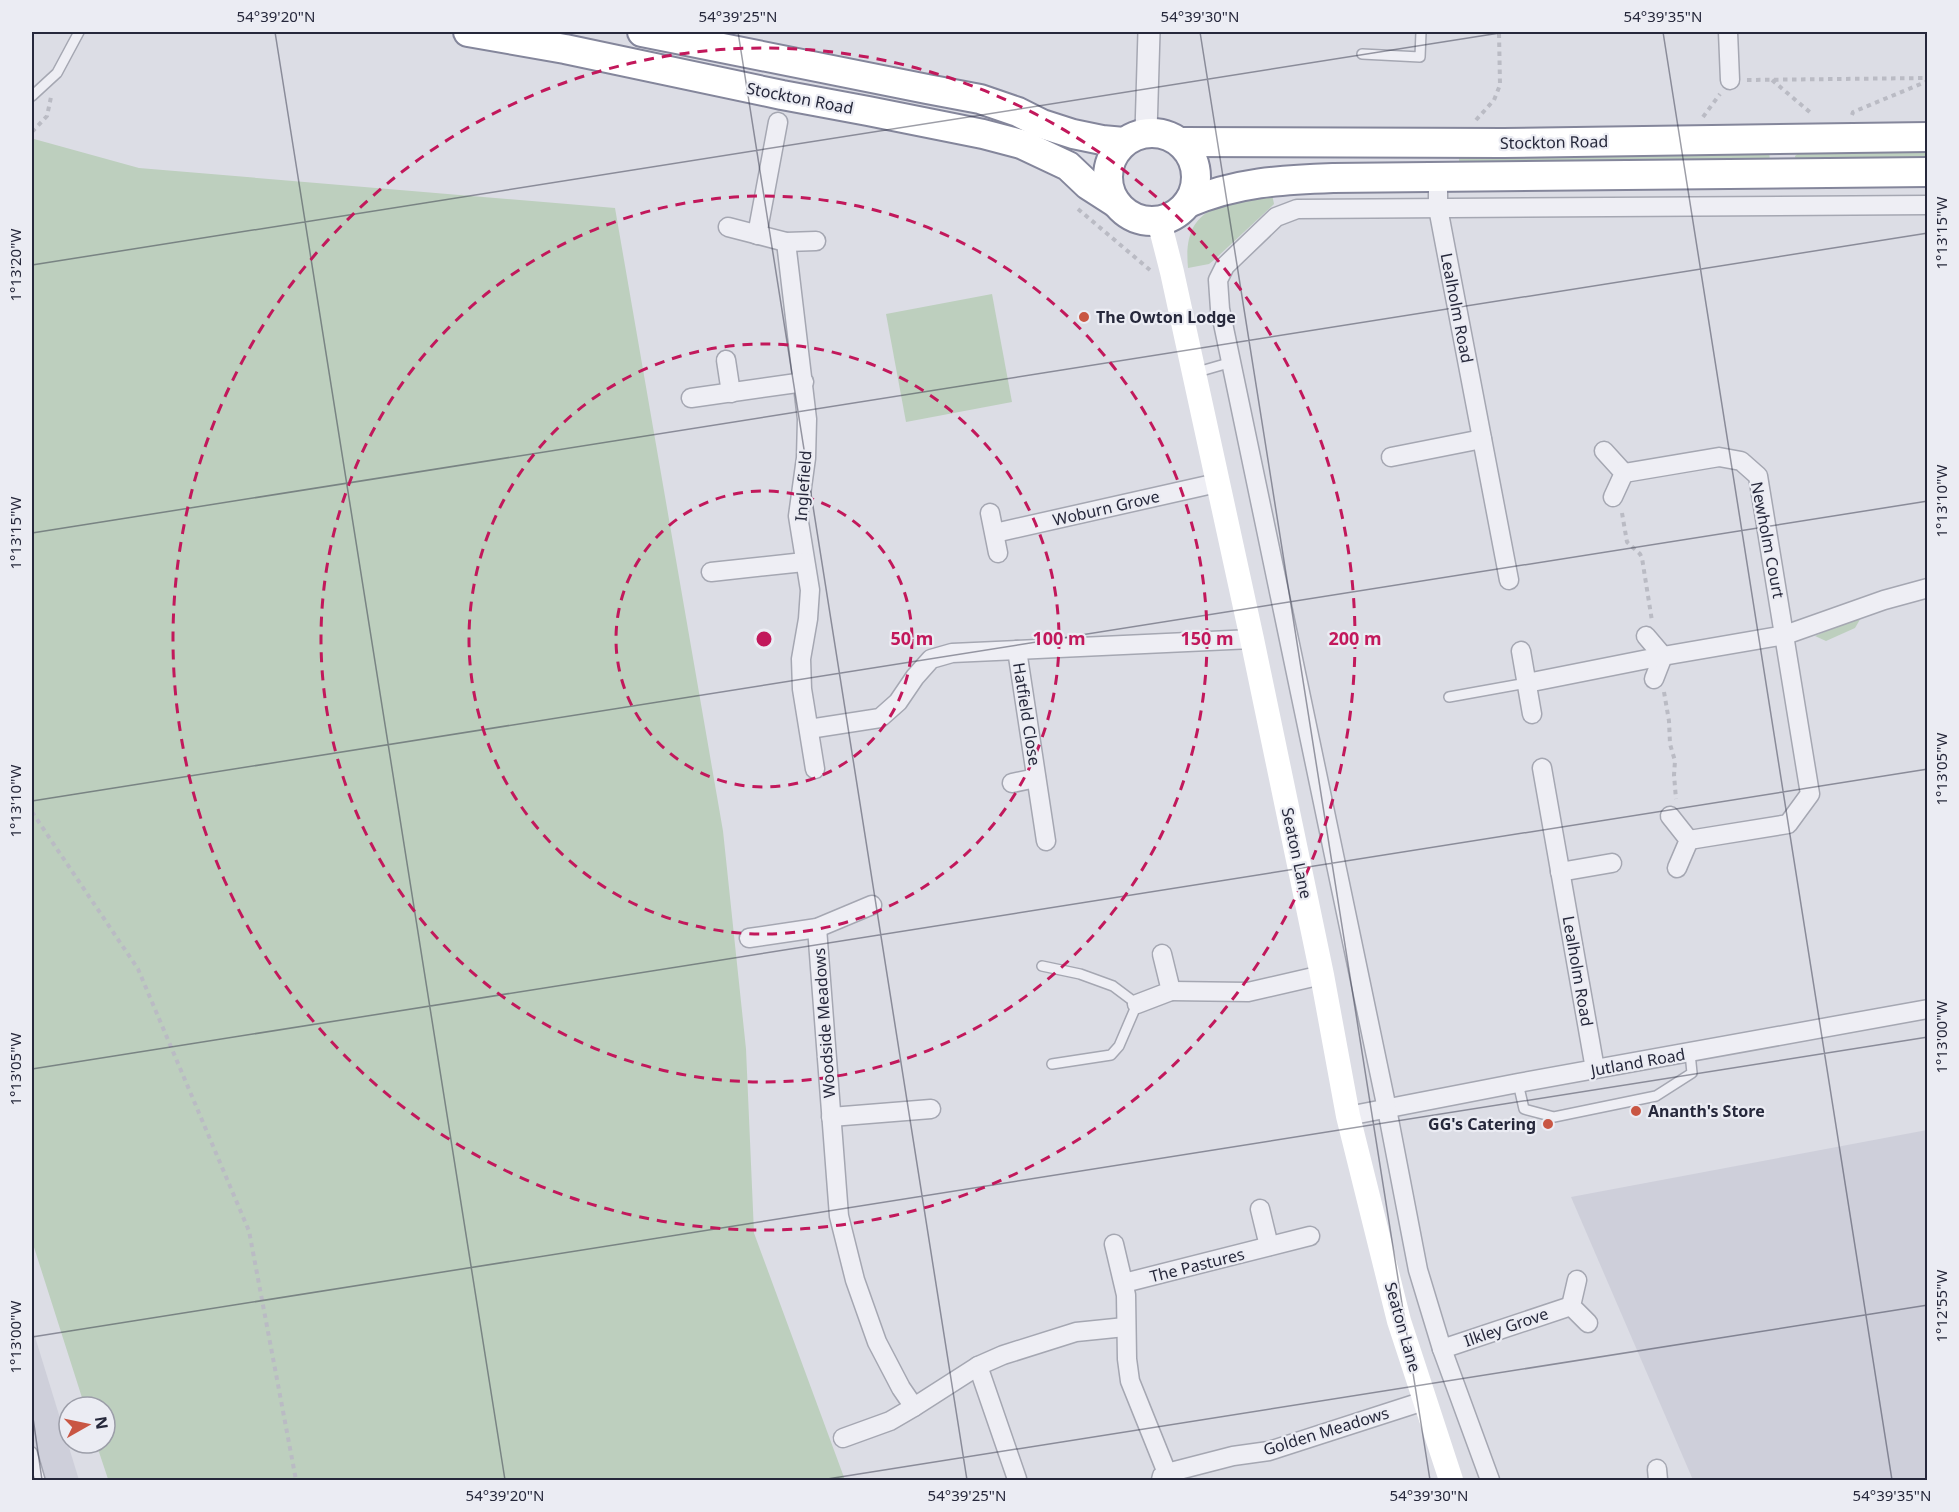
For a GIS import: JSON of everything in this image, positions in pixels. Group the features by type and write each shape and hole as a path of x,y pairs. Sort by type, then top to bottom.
{"highway":[{"name":"Stockton Road","path":"468,32 565,49 1005,140 1029,147 1068,166 1088,185 1116,203"},
{"name":"Stockton Road","path":"653,33 980,99 1074,134 1102,140 1135,137"},
{"path":"1164,134 1180,142 1192,157 1197,171 1196,187 1188,203 1176,215 1159,221 1143,221 1128,215 1116,203 1107,180 1112,156 1135,137 1164,134"},
{"name":"Stockton Road","path":"1180,142 1503,143 1928,137"},
{"name":"Stockton Road","path":"1188,203 1227,190 1271,180 1928,172"}],"main road":[{"name":"Seaton Lane","path":"1159,221 1252,639 1322,975 1348,1116 1399,1321 1451,1480"}],"street":[{"path":"1135,137 1149,32"},
{"path":"1728,32 1730,80"},
{"path":"757,235 778,122"},
{"name":"Lealholm Road","path":"1438,177 1438,208 1509,580"},
{"path":"1438,208 1928,205"},
{"name":"Seaton Lane","path":"1438,208 1297,209 1276,217 1225,266 1218,280 1220,309 1387,1109 1418,1270 1442,1349 1490,1480"},
{"path":"728,226 786,242 816,241"},
{"name":"Inglefield","path":"786,242 804,382 807,429 806,458 798,516 810,590 801,659 802,689 814,769"},
{"path":"726,360 731,393"},
{"path":"691,398 804,382"},
{"path":"1391,457 1482,439"},
{"path":"1604,450 1624,473 1617,502"},
{"name":"Newholm Court","path":"1624,473 1719,456 1741,461 1758,476 1810,794 1788,824 1689,840"},
{"name":"Woburn Grove","path":"994,533 1217,483"},
{"path":"990,513 998,554"},
{"path":"711,572 804,562"},
{"path":"1527,683 1785,635 1884,600 1928,588"},
{"path":"1649,631 1663,656 1659,684"},
{"path":"809,729 880,718 898,702 931,659 952,653 1252,639"},
{"name":"Hatfield Close","path":"1017,650 1046,841"},
{"path":"1521,651 1532,714"},
{"name":"Lealholm Road","path":"1542,768 1595,1069"},
{"name":"Hatfield Close","path":"1011,783 1036,778"},
{"path":"1674,810 1689,840 1677,868"},
{"path":"1560,872 1612,863"},
{"name":"Woodside Meadows","path":"749,938 817,928 872,905"},
{"name":"Woodside Meadows","path":"817,928 839,1216 855,1280 877,1342 901,1388 914,1407"},
{"path":"1162,954 1171,990"},
{"path":"1137,1004 1171,990 1248,992 1322,975"},
{"name":"Jutland Road","path":"1348,1116 1928,1009"},
{"name":"Woodside Meadows","path":"831,1117 931,1109"},
{"path":"1260,1209 1269,1246"},
{"name":"The Pastures","path":"1124,1283 1310,1236"},
{"path":"1114,1244 1124,1283 1130,1381 1164,1477"},
{"name":"Ilkley Grove","path":"1571,1306 1577,1280"},
{"name":"Ilkley Grove","path":"1442,1349 1571,1306"},
{"name":"Ilkley Grove","path":"1571,1306 1588,1323"},
{"path":"843,1438 891,1421 978,1366 1003,1355 1076,1332 1125,1327"},
{"path":"978,1366 1017,1479"},
{"name":"Golden Meadows","path":"1164,1477 1233,1456 1269,1451 1424,1401"}],"lane":[{"path":"34,91 57,73 79,32"},
{"path":"1362,54 1420,57 1421,32"},
{"path":"1193,373 1232,362"},
{"path":"1449,697 1527,683"},
{"path":"1042,966 1080,974 1113,986 1137,1004 1119,1046 1111,1055 1052,1064"},
{"path":"1518,1083 1524,1109 1554,1117 1656,1095 1692,1073 1690,1053"},
{"path":"32,1452 40,1480"}],"path":[{"path":"1470,127 1494,100 1500,85 1499,32"},
{"path":"32,132 47,116 57,73"},
{"path":"1772,80 1813,115 1834,139 1853,112 1928,79"},
{"path":"1687,140 1730,80 1928,79"},
{"path":"1617,502 1627,542 1642,558 1649,631"},
{"path":"1659,684 1669,721 1670,744 1675,761 1674,810"},
{"path":"32,812 138,969 249,1232 296,1480"}],"shaded area":[{"path":"1927,1130 1927,1480 1693,1480 1571,1197"},
{"path":"32,1327 57,1408 57,1455 71,1455 79,1480 32,1480"}],"green space":[{"path":"34,139 139,168 615,208 723,831 746,1049 754,1233 845,1480 106,1480 108,1479 100,1455 117,1455 117,1395 81,1395 32,1241 32,141"},
{"path":"1927,150 1927,163 1796,163 1795,156 1801,151"},
{"path":"1769,152 1770,160 1459,165 1459,156"},
{"path":"1272,194 1274,204 1214,260 1209,264 1188,268 1188,247 1192,231 1199,219 1222,205"},
{"path":"992,294 1012,402 906,422 886,314"},
{"path":"1862,616 1855,628 1826,641 1815,636"}],"place":[{"name":"The Owton Lodge","path":"1084,317"},
{"name":"Ananth's Store","path":"1636,1111"},
{"name":"GG's Catering","path":"1548,1124"}]}
